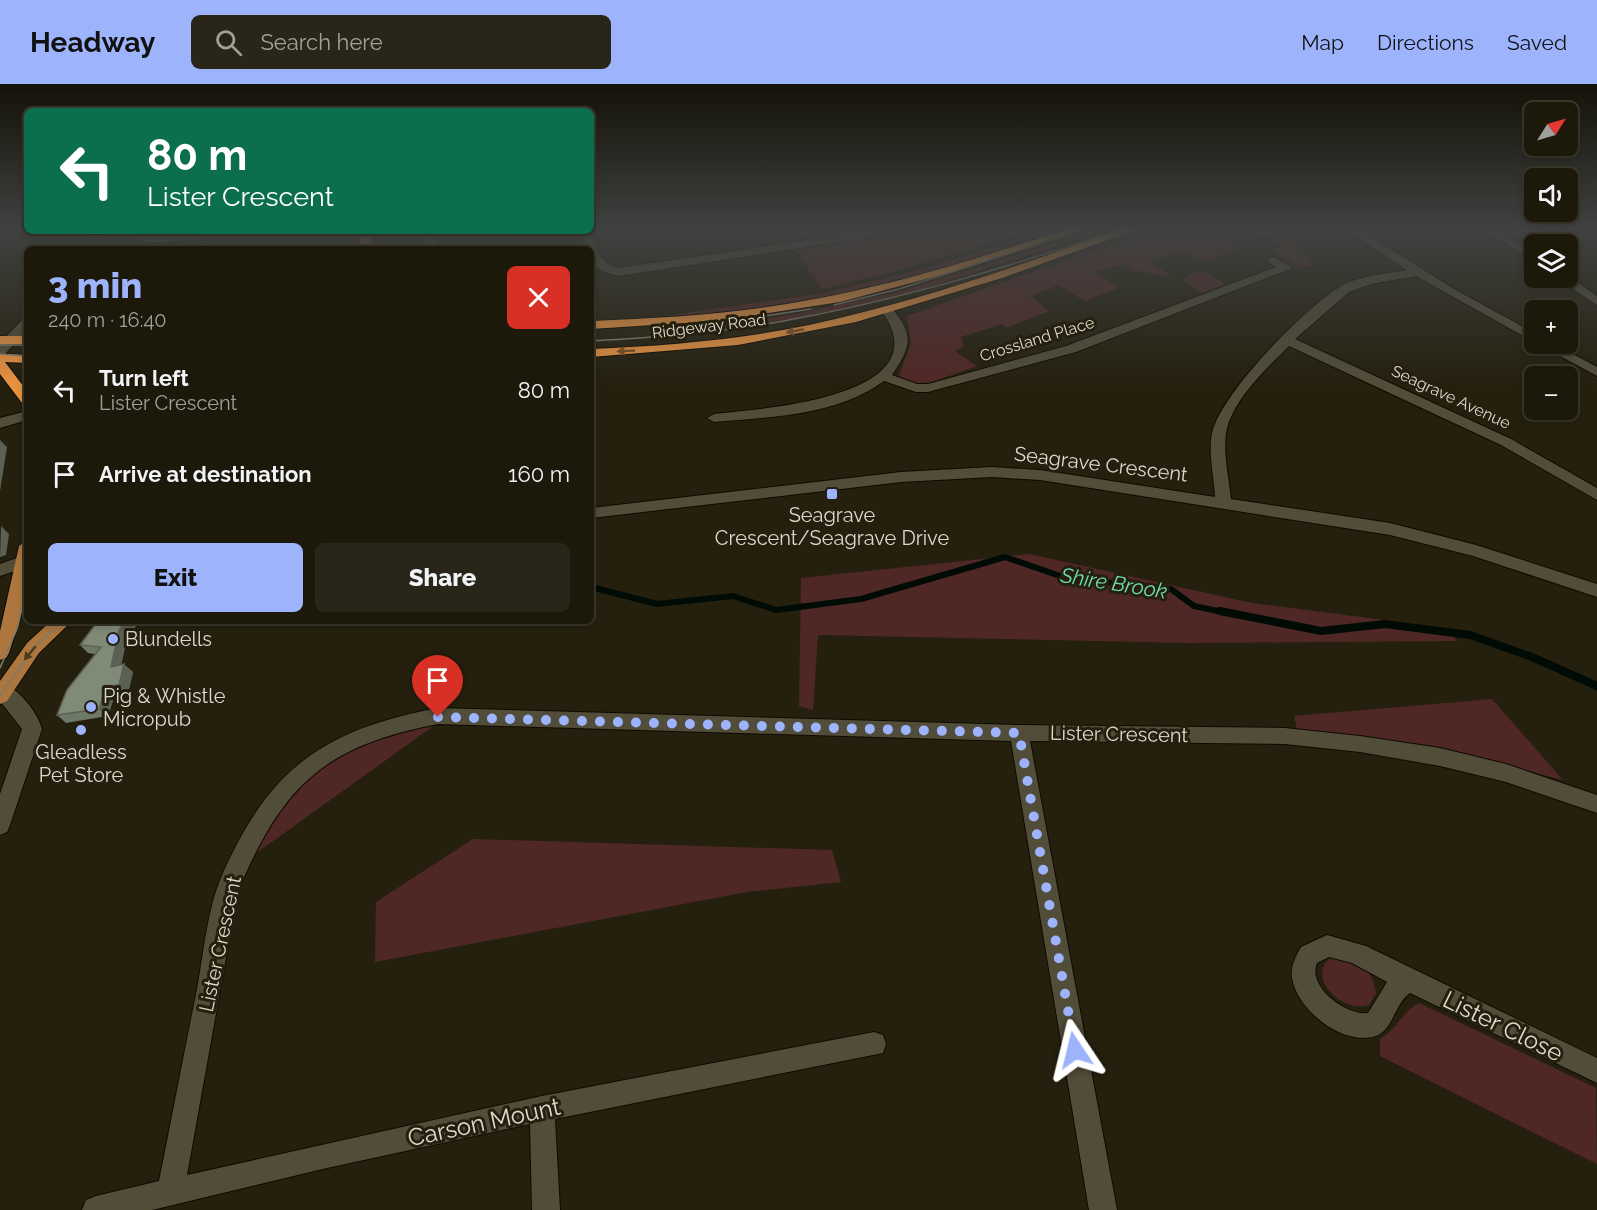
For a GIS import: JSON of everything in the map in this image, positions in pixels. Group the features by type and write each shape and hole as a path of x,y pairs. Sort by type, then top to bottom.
{"highway":[{"name":"Ridgeway Road","path":"594,325 722,316 839,298 912,280"},
{"name":"Ridgeway Road","path":"594,353 715,344 759,338 887,310 979,280"},
{"path":"5,340 24,340"},
{"path":"0,358 24,359"},
{"path":"0,365 24,396"}],"main road":[{"path":"0,653 9,634 24,565"},
{"path":"2,693 33,648 60,624"}],"street":[{"name":"Crossland Place","path":"882,376 916,388 928,388 1071,349 1255,280"},
{"path":"1223,502 1218,431 1224,418 1248,384 1286,340 1346,288 1384,280"},
{"path":"1430,280 1524,332"},
{"path":"1577,288 1597,302"},
{"path":"714,418 834,401 882,376 894,363 902,345 900,326 887,310"},
{"path":"0,351 5,340 24,325"},
{"name":"Seagrave Avenue","path":"1286,340 1506,442 1597,495"},
{"path":"1564,354 1597,372"},
{"path":"0,423 24,416"},
{"name":"Seagrave Crescent","path":"594,513 901,477 992,472 1040,475 1223,502 1433,538 1597,591"},
{"path":"0,570 24,557"},
{"path":"0,825 32,729 30,721 2,693"},
{"name":"Lister Crescent","path":"171,1191 227,891 259,819 297,776 319,756 360,735 399,722 438,717 1019,733 1285,736 1360,744 1440,757 1495,771 1597,804"},
{"path":"1019,733 1103,1210"},
{"name":"Lister Close","path":"1409,980 1597,1071"},
{"name":"Carson Mount","path":"96,1210 171,1191 542,1109 874,1044"},
{"path":"542,1109 546,1210"}],"shaded area":[{"path":"816,280 861,280 822,289"},
{"path":"879,280 895,280 819,298 767,307 663,316 825,293"},
{"path":"938,280 952,280 904,295 798,318 679,334 678,331 796,314 902,291"},
{"path":"1010,280 1107,280 1119,288 1085,301 1058,285 1031,296 1049,311 1007,328 1002,324 961,337 964,346 955,351 977,366 921,386 897,381 911,343 907,316"},
{"path":"1217,280 1225,284 1202,293 1183,281"},
{"path":"1029,554 1252,603 1446,628 1457,641 1187,643 818,635 813,710 799,706 801,578"},
{"path":"1492,699 1563,780 1431,750 1297,729 1294,716"},
{"path":"420,724 435,725 255,854 276,812 306,779 336,755 375,735"},
{"path":"473,839 832,850 841,882 747,892 375,962 376,902"},
{"path":"1332,957 1362,966 1371,976 1376,993 1369,1005 1348,1004 1330,992 1324,983 1322,974 1324,965"},
{"path":"1419,1003 1596,1088 1597,1164 1380,1056 1380,1039"}],"building":[{"path":"96,624 124,624 119,630 111,667 124,664 119,685 106,686 99,709 57,715 67,690 101,647 80,645"}],"waterway":[{"name":"Shire Brook","path":"594,588 657,604 733,596 776,610 861,599 1005,557 1066,578 1171,589 1194,606 1227,613"},
{"name":"Shire Brook","path":"1220,611 1321,631 1385,624 1470,635 1532,657 1597,686"}],"tram line":[{"path":"834,305 929,280"},
{"path":"594,341 669,336 773,323 841,310 959,280"},
{"path":"698,326 811,309"},
{"path":"0,345 24,345"},
{"path":"0,354 24,356"},
{"path":"0,668 17,629 24,600"},
{"path":"0,696 33,648 61,624"}],"place":[{"name":"Seagrave Crescent/Seagrave Drive","path":"832,494"},
{"name":"Blundells","path":"113,639"},
{"name":"Pig & Whistle Micropub","path":"91,707"},
{"name":"Gleadless Pet Store","path":"81,730"}],"route":[{"path":"438,717 1019,733 1075,1050"}]}
